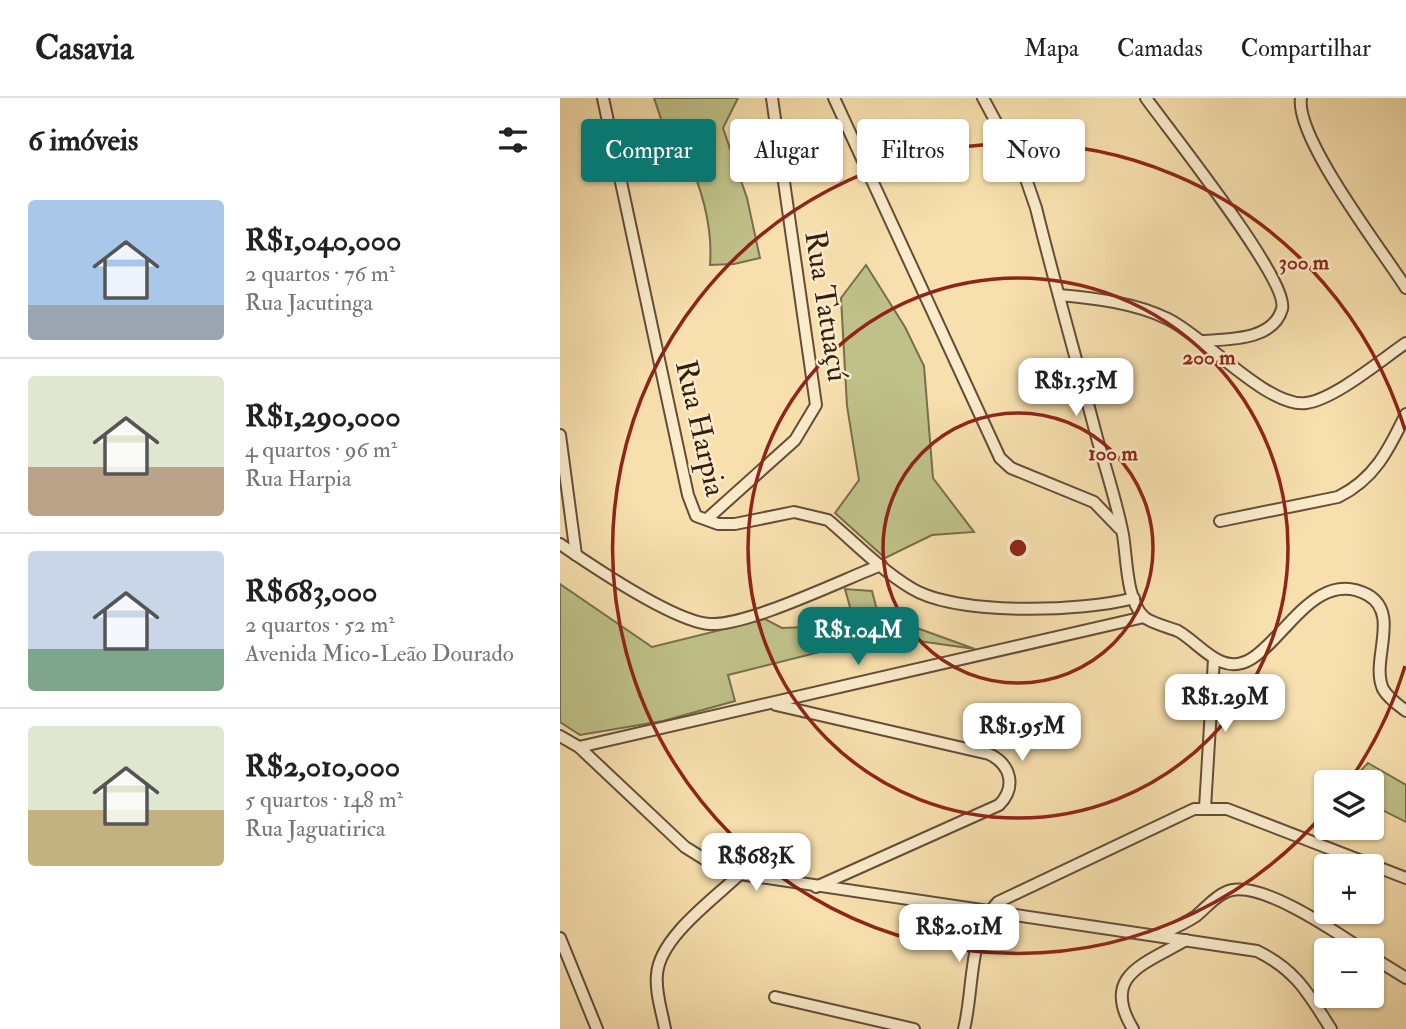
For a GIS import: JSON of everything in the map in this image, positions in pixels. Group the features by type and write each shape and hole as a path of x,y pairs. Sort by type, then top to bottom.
{"street":[{"name":"Rua Harpia","path":"603,98 688,495 696,516 718,524 735,524 794,512 813,514 828,520 910,588 948,603 1049,608 1115,603 1134,598"},
{"name":"Rua Tatuaçú","path":"707,519 795,440 816,405 772,98"},
{"path":"834,98 1000,458 1011,468 1094,502 1122,533"},
{"path":"983,98 1025,176 1122,533 1134,598 1144,617"},
{"path":"1146,98 1251,241 1283,296 1282,309 1266,329 1251,336 1202,341"},
{"path":"1301,98 1302,119 1316,150 1406,288"},
{"path":"1059,295 1092,298 1166,318 1202,341 1276,397 1298,403 1327,395 1406,343"},
{"path":"1220,521 1338,497 1354,489 1381,463 1406,414"},
{"path":"560,435 576,555"},
{"path":"560,544 669,610 695,622 713,624 739,621 881,565"},
{"path":"579,747 1144,617 1183,634 1214,659 1228,664 1251,659 1299,611 1316,599 1348,590 1365,593 1376,600 1383,613 1378,667 1381,682 1385,692 1406,711"},
{"path":"1205,808 1214,659"},
{"path":"770,704 989,754 1006,766 1010,778 1007,797 999,805 816,887"},
{"path":"560,736 579,747 685,847 709,862 740,874 1236,946 1279,962 1297,977 1331,1029"},
{"path":"964,1029 981,929 989,911 1012,894 1143,831 1205,808 1227,808 1406,878"},
{"path":"665,1029 657,973 662,956 670,941 740,874"},
{"path":"1157,936 1189,921 1228,891 1239,888 1267,896 1315,919 1344,938"},
{"path":"560,938 597,1029"},
{"path":"1133,1029 1122,1011 1120,991 1123,982 1138,967 1186,940"},
{"path":"1384,964 1406,978"},
{"path":"775,997 914,1029"}],"green space":[{"path":"654,98 738,98 723,128 730,148 730,182 742,182 760,258 734,264 710,265 708,222 697,182 716,182 716,119 661,119"},
{"path":"866,265 905,327 924,366 933,478 974,532 932,535 885,558 835,513 859,480 847,406 841,298"},
{"path":"560,584 652,647 765,619 782,628 855,625 845,589 872,591 878,614 975,649 883,636 728,675 735,701 663,721 580,735 560,722"},
{"path":"1368,763 1380,770 1361,770"},
{"path":"1384,772 1406,785 1406,822 1384,811"}]}
